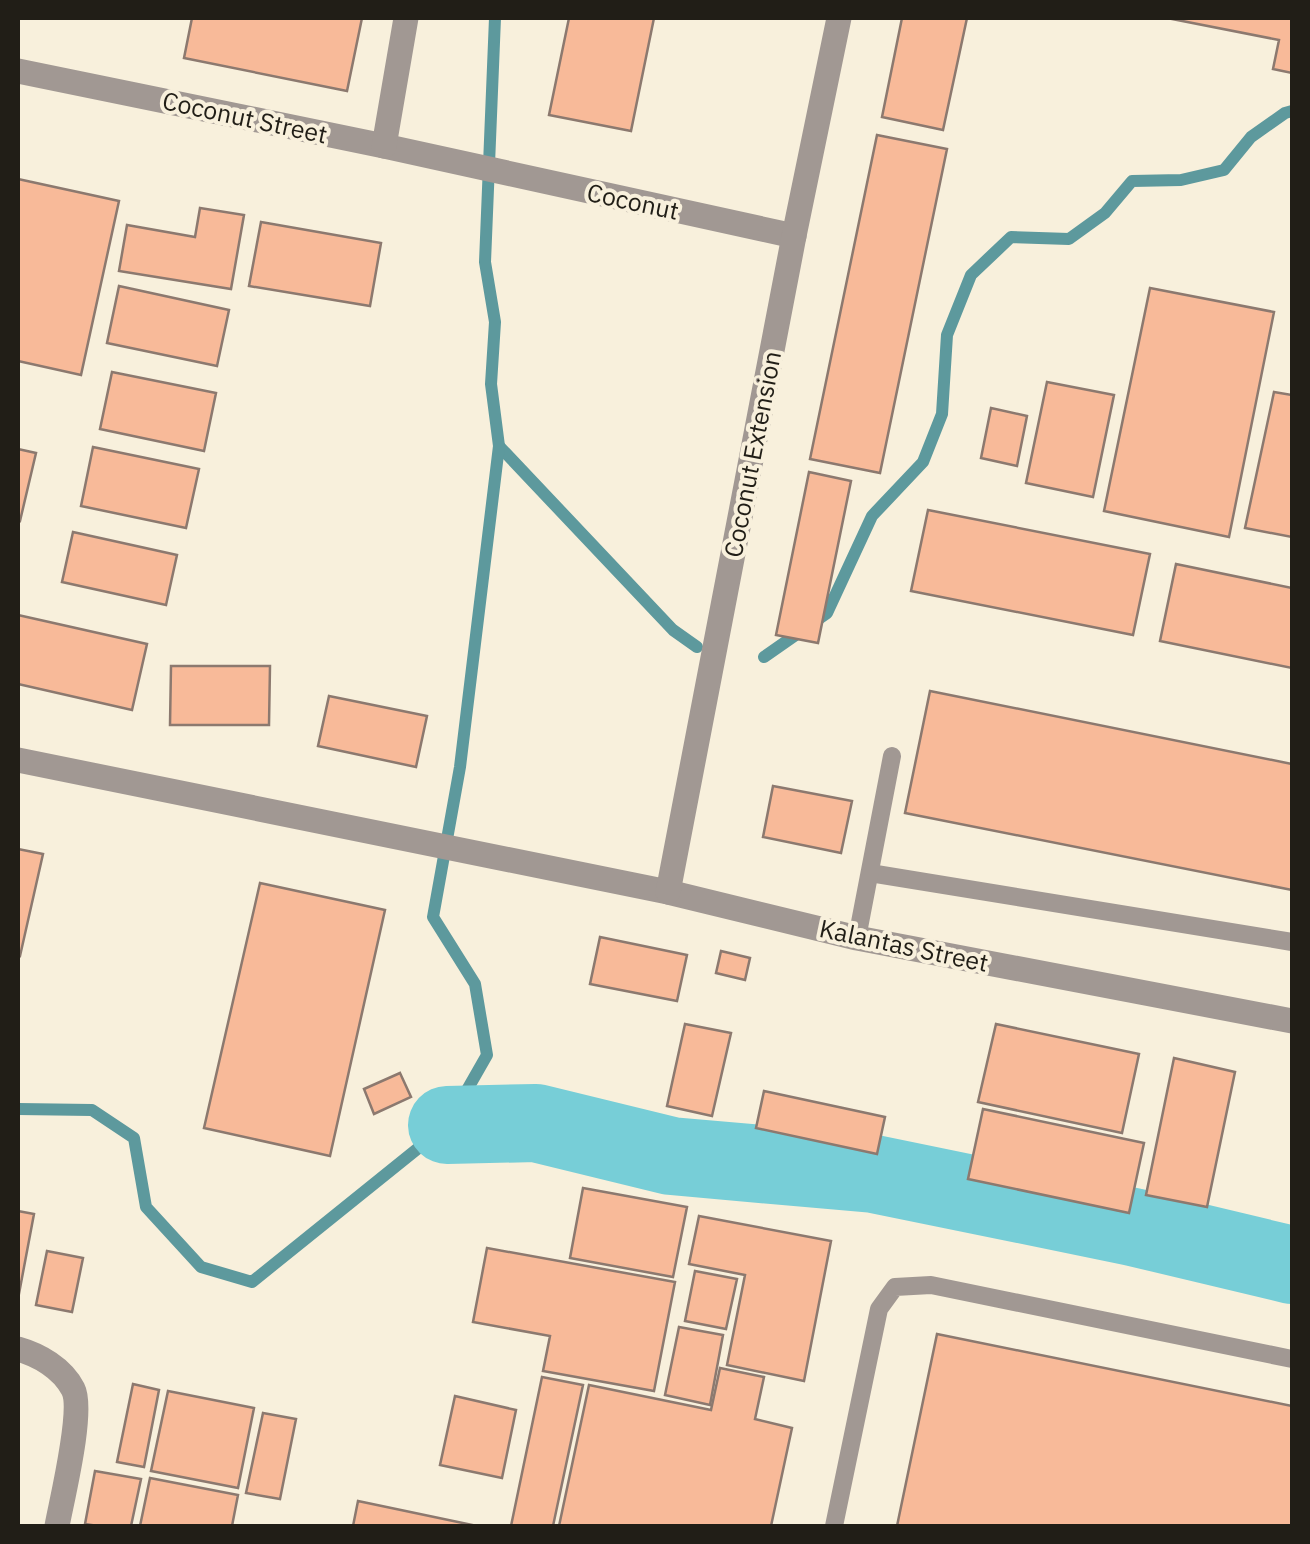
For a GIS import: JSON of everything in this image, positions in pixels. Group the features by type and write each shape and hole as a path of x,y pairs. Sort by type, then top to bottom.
{"street":[{"path":"384,146 406,18"},
{"name":"Coconut Extension","path":"668,892 839,18"},
{"name":"Coconut Street","path":"18,71 472,166"},
{"name":"Coconut","path":"472,166 794,236"},
{"name":"Kalantas Street","path":"18,760 518,860 858,938 1292,1021"},
{"path":"18,1349 52,1364 74,1391 76,1420 57,1526"}],"lane":[{"path":"858,938 892,756"},
{"path":"870,873 1292,942"},
{"path":"834,1526 878,1309 895,1288 931,1284 1292,1359"}],"building":[{"path":"192,18 362,18 347,91 184,58"},
{"path":"569,18 654,18 631,131 549,115"},
{"path":"902,18 967,18 943,130 882,117"},
{"path":"1167,18 1292,18 1292,73 1273,69 1279,40"},
{"path":"877,135 947,149 880,473 810,459"},
{"path":"18,179 119,201 81,375 18,361"},
{"path":"200,208 244,215 231,289 119,271 127,225 195,237"},
{"path":"261,222 381,243 370,306 249,286"},
{"path":"119,286 229,310 217,366 107,343"},
{"path":"1150,288 1274,312 1229,537 1104,511"},
{"path":"112,372 216,393 204,451 100,429"},
{"path":"1047,382 1114,395 1093,497 1026,483"},
{"path":"1274,392 1292,395 1292,537 1245,528"},
{"path":"991,408 1027,416 1017,466 981,458"},
{"path":"93,447 199,469 186,528 81,506"},
{"path":"18,449 36,453 20,521 18,520"},
{"path":"809,472 851,481 818,643 776,635"},
{"path":"928,510 1150,554 1133,635 911,591"},
{"path":"73,532 177,555 166,605 62,582"},
{"path":"1176,564 1292,588 1292,668 1160,641"},
{"path":"18,615 147,644 132,710 18,684"},
{"path":"171,666 270,666 269,725 170,725"},
{"path":"930,691 1292,764 1292,890 905,813"},
{"path":"329,696 427,716 416,767 318,746"},
{"path":"773,786 852,801 841,853 763,837"},
{"path":"18,849 43,854 20,956 18,955"},
{"path":"260,883 385,910 330,1156 204,1128"},
{"path":"600,937 687,955 677,1001 590,984"},
{"path":"721,951 750,958 745,980 716,973"},
{"path":"685,1024 731,1033 712,1116 667,1106"},
{"path":"996,1024 1139,1054 1122,1133 978,1102"},
{"path":"1174,1058 1235,1072 1207,1207 1146,1195"},
{"path":"400,1073 411,1097 374,1114 364,1089"},
{"path":"764,1091 885,1117 877,1154 756,1128"},
{"path":"983,1109 1144,1143 1129,1213 968,1179"},
{"path":"583,1188 687,1207 673,1277 570,1258"},
{"path":"18,1211 34,1214 18,1299"},
{"path":"699,1216 831,1241 804,1381 727,1365 745,1275 689,1264"},
{"path":"487,1248 675,1282 654,1391 543,1371 550,1336 473,1322"},
{"path":"47,1251 83,1258 72,1312 36,1305"},
{"path":"695,1271 737,1279 726,1329 685,1321"},
{"path":"679,1327 723,1335 710,1405 665,1395"},
{"path":"937,1334 1292,1406 1292,1526 897,1526"},
{"path":"720,1368 764,1377 755,1419 792,1428 771,1526 559,1526 589,1385 711,1410"},
{"path":"542,1377 583,1385 553,1526 511,1526"},
{"path":"133,1384 159,1390 144,1467 117,1462"},
{"path":"168,1391 254,1408 238,1488 151,1471"},
{"path":"455,1396 516,1410 502,1478 440,1465"},
{"path":"263,1413 296,1419 280,1499 246,1493"},
{"path":"95,1471 141,1479 131,1526 85,1524"},
{"path":"150,1478 238,1495 232,1526 140,1526"},
{"path":"358,1501 477,1526 353,1526"}],"waterway":[{"path":"18,1109 92,1110 134,1138 146,1207 201,1267 252,1282 447,1125 487,1055 475,984 433,917 460,767 499,446 491,384 495,322 485,262 495,18"},
{"path":"764,657 827,613 872,516 923,462 942,414 947,335 971,275 1011,237 1069,239 1105,213 1132,181 1181,180 1224,170 1251,137 1292,111"},
{"path":"499,446 673,630 697,647"},
{"path":"447,1125 536,1123 671,1156 874,1174 1133,1227 1292,1265"}]}
